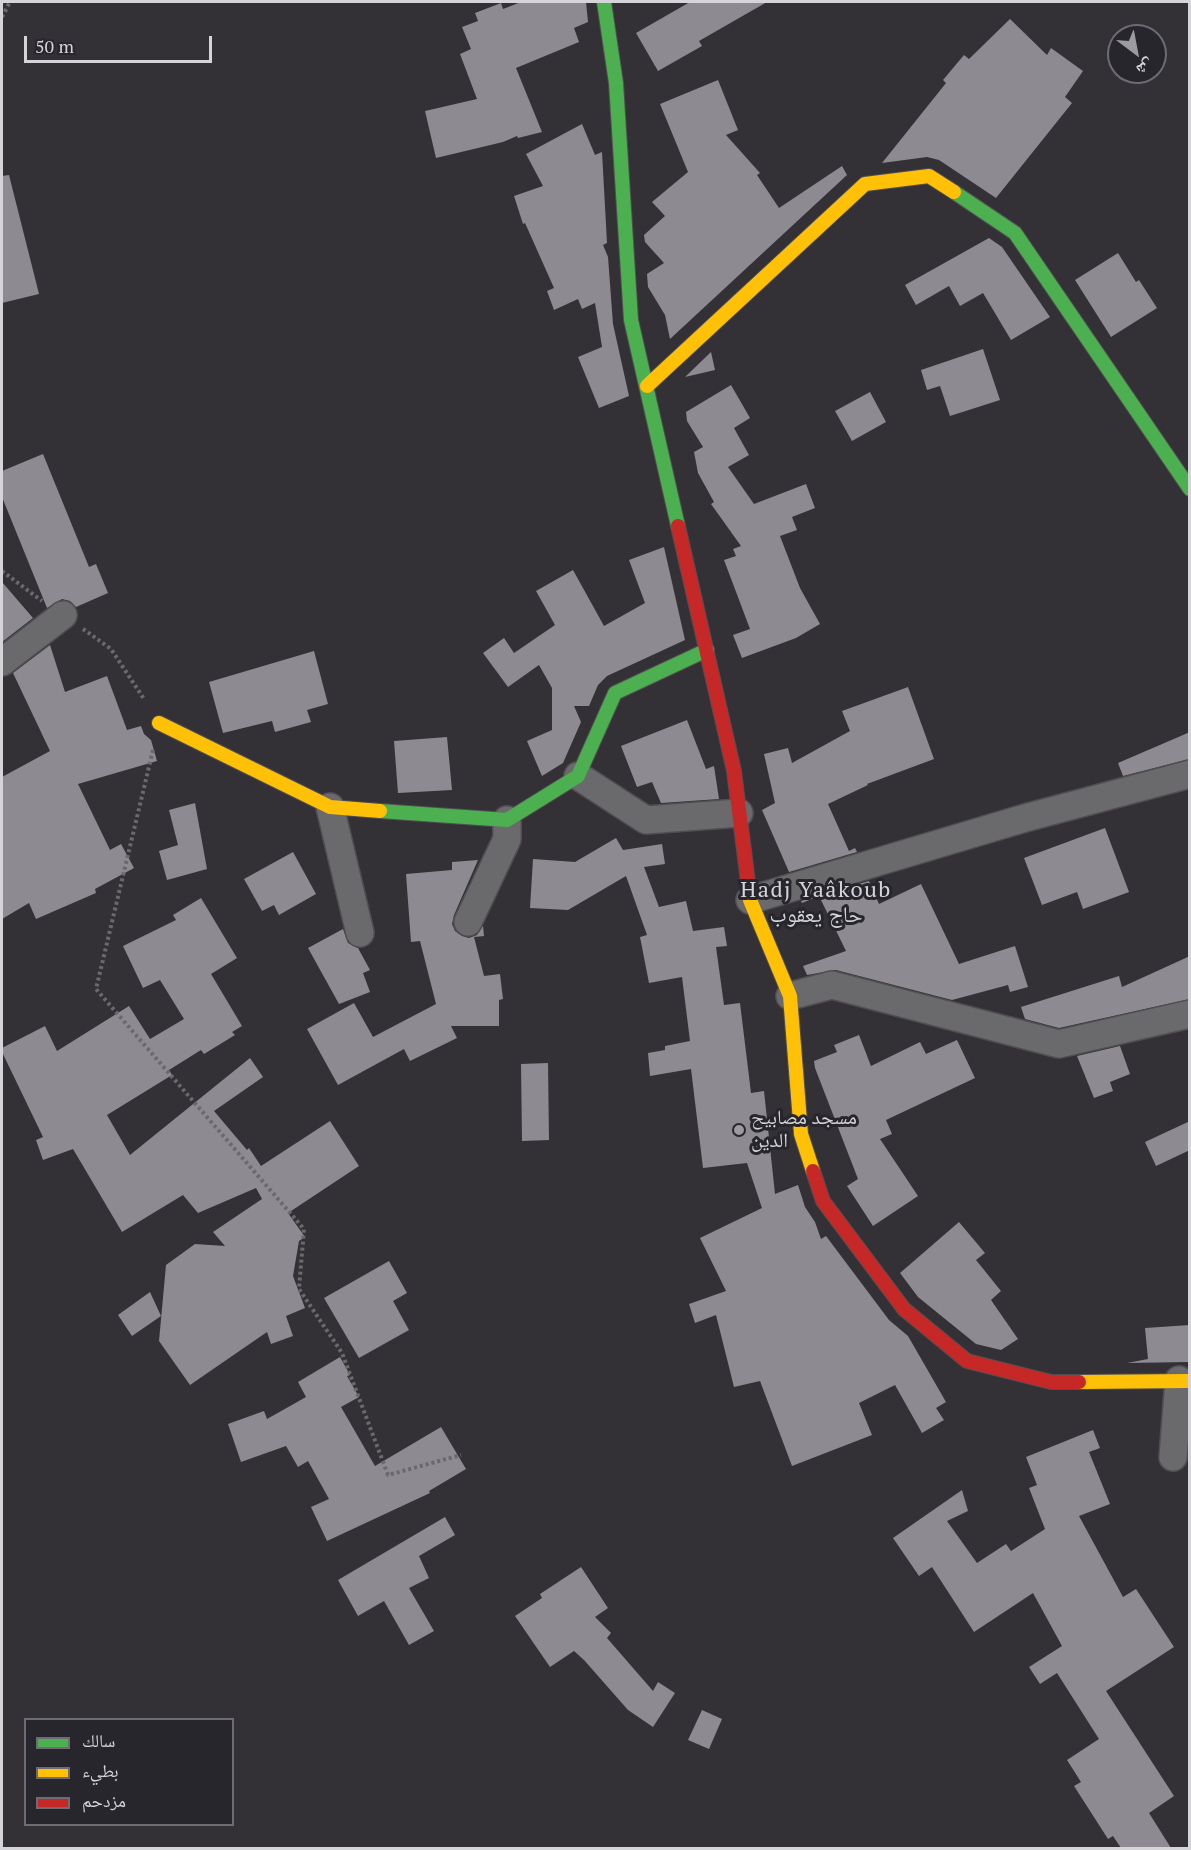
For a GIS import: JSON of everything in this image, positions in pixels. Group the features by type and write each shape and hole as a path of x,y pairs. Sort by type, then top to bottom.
{"street":[{"path":"604,2 616,83 631,320 734,771 750,900 790,996 801,1134 823,1201 904,1309 967,1361 1051,1382 1184,1380 1173,1457"},
{"path":"646,386 865,184 929,176 1015,233 1190,489"},
{"path":"2,662 63,615"},
{"path":"159,723 330,807 507,820 578,776 615,693 707,650"},
{"path":"750,900 1025,818 1190,774"},
{"path":"578,776 646,820 739,813"},
{"path":"330,807 360,933"},
{"path":"468,922 507,839 507,820"},
{"path":"790,996 832,985 1059,1044 1190,1014"}],"path":[{"path":"2,17 10,2"},
{"path":"2,572 111,649 159,723 96,989 304,1229 299,1289 342,1353 388,1475 461,1455"}],"building":[{"path":"521,2 586,2 588,22 574,28 579,42 516,68 542,132 518,138 517,136 503,142 436,158 425,111 477,99 460,54 471,49 462,27 478,21 475,13 501,3 503,9"},
{"path":"690,2 767,2 699,41 702,46 658,71 636,33"},
{"path":"1010,19 1047,55 1051,48 1083,71 1065,97 1072,103 996,198 939,160 927,157 882,163 946,83 943,80 964,55 969,59"},
{"path":"718,80 738,130 726,135 760,173 757,175 779,208 842,166 847,175 670,339 665,315 648,287 647,274 664,263 645,242 644,235 665,216 652,202 688,172 660,104"},
{"path":"582,124 595,155 602,152 607,243 603,245 608,257 613,324 629,396 599,408 578,357 602,347 595,303 582,309 578,299 554,310 547,291 554,288 525,223 523,224 514,196 543,186 526,154"},
{"path":"9,175 39,294 2,303 2,176"},
{"path":"989,238 1002,247 1050,317 1011,340 983,293 960,306 949,286 916,305 905,285"},
{"path":"1118,253 1136,282 1139,280 1157,308 1111,337 1075,280"},
{"path":"983,349 1000,400 950,416 940,386 927,390 921,370"},
{"path":"711,352 715,370 685,377"},
{"path":"731,385 750,418 734,428 749,455 728,467 754,504 806,484 815,508 792,517 797,530 780,536 800,588 820,624 796,638 742,658 733,635 750,629 724,560 736,556 733,549 741,546 711,504 714,502 698,473 694,452 703,447 687,421 686,412"},
{"path":"870,392 886,422 852,441 835,411"},
{"path":"43,454 89,567 96,564 108,593 76,607 70,601 62,599 47,608 2,497 2,471"},
{"path":"664,547 685,640 607,676 598,685 589,706 574,706 581,722 563,763 542,776 527,741 552,730 552,688 539,665 508,687 483,653 504,638 514,653 555,625 536,591 573,570 604,626 645,603 629,560"},
{"path":"2,582 33,618 2,642"},
{"path":"50,645 65,692 107,676 127,730 141,726 144,734 151,740 157,761 78,784 110,850 121,844 134,868 95,889 96,893 36,919 29,903 2,919 2,777 50,751 13,673"},
{"path":"314,651 328,704 307,710 311,722 275,732 272,721 223,733 209,682"},
{"path":"908,687 934,759 867,784 828,804 849,851 855,848 857,852 789,872 762,810 775,803 764,754 788,748 792,763 850,731 842,711"},
{"path":"687,720 706,769 714,766 719,799 661,803 652,782 637,787 621,746"},
{"path":"1190,732 1190,759 1123,776 1118,763"},
{"path":"447,737 452,790 398,793 394,741"},
{"path":"195,803 207,869 167,880 159,851 178,845 169,810"},
{"path":"1105,828 1129,892 1083,909 1077,892 1042,905 1024,858"},
{"path":"616,838 623,850 662,844 665,864 644,867 659,907 686,901 693,931 724,927 727,946 716,947 724,1005 740,1003 751,1093 764,1091 775,1194 798,1185 805,1207 815,1222 821,1239 826,1236 889,1320 908,1336 946,1402 936,1408 944,1420 922,1433 895,1385 859,1403 872,1435 792,1466 760,1381 734,1387 716,1315 695,1323 689,1304 726,1291 700,1238 762,1208 747,1163 703,1168 691,1069 650,1076 648,1053 665,1050 665,1046 690,1041 682,977 649,983 640,937 647,935 626,876 568,910 530,908 533,859 575,862"},
{"path":"293,852 316,894 279,915 274,905 262,911 244,879"},
{"path":"478,860 452,924 455,931 469,938 477,935 483,926 484,936 474,937 484,976 500,974 503,999 499,1000 499,1026 451,1026 457,1038 410,1061 404,1049 338,1085 307,1029 354,1003 373,1037 436,1004 420,941 411,942 406,874 452,870 452,862"},
{"path":"869,881 879,904 921,884 959,964 1015,946 1028,987 1010,992 1008,985 952,1000 836,970 807,975 803,966 846,951 819,896 802,903 801,901"},
{"path":"201,898 237,958 211,974 242,1026 232,1032 235,1035 204,1054 201,1050 169,1070 172,1075 107,1115 130,1155 250,1058 263,1077 214,1111 247,1150 249,1148 261,1166 330,1121 359,1166 288,1213 305,1237 299,1241 293,1276 305,1308 286,1316 293,1336 271,1344 267,1332 190,1385 159,1341 166,1265 195,1244 225,1246 213,1232 262,1199 256,1188 198,1213 183,1195 122,1232 73,1149 43,1160 36,1140 43,1137 2,1048 45,1026 57,1051 129,1006 150,1039 184,1019 160,980 143,988 123,946 176,920 173,915"},
{"path":"343,929 348,943 358,948 370,970 363,973 370,992 339,1004 308,948"},
{"path":"1190,956 1190,999 1059,1028 1025,1019 1021,1007 1119,976 1122,987"},
{"path":"859,1035 871,1066 920,1042 926,1054 957,1040 975,1078 886,1120 892,1134 880,1139 918,1196 873,1226 847,1186 858,1179 814,1061 837,1052 834,1045"},
{"path":"1120,1046 1130,1074 1110,1082 1113,1091 1094,1098 1077,1056"},
{"path":"548,1063 549,1140 522,1141 521,1064"},
{"path":"1190,1121 1190,1150 1156,1166 1145,1142"},
{"path":"959,1222 985,1253 976,1260 1001,1291 991,1300 1018,1339 1001,1350 976,1344 918,1297 900,1273"},
{"path":"389,1261 407,1293 393,1301 409,1330 359,1358 324,1298"},
{"path":"150,1292 161,1316 132,1336 118,1315"},
{"path":"1190,1325 1190,1362 1127,1363 1148,1359 1145,1328"},
{"path":"340,1357 350,1375 347,1376 359,1397 341,1407 375,1466 441,1427 466,1469 429,1491 430,1493 327,1541 311,1507 329,1499 308,1461 298,1467 286,1446 241,1462 228,1424 264,1411 267,1419 306,1397 298,1382"},
{"path":"1093,1430 1100,1448 1089,1452 1110,1504 1079,1516 1123,1597 1136,1589 1174,1647 1106,1691 1174,1796 1149,1813 1171,1848 1121,1848 1113,1836 1108,1839 1074,1786 1081,1782 1067,1760 1099,1739 1057,1673 1040,1684 1029,1667 1062,1646 1033,1593 974,1632 932,1567 919,1576 893,1538 962,1490 968,1511 947,1521 977,1563 1006,1544 1011,1551 1045,1529 1029,1488 1037,1485 1026,1457"},
{"path":"445,1517 455,1535 419,1556 429,1578 409,1588 434,1631 409,1645 384,1601 358,1616 338,1580"},
{"path":"581,1567 608,1608 595,1617 611,1633 607,1638 653,1691 658,1682 675,1693 653,1727 628,1710 574,1651 550,1667 515,1616 542,1598 540,1594"},
{"path":"702,1710 722,1719 709,1749 688,1740"}],"traffic: fast":[{"path":"604,2 616,83 631,320 678,526"},
{"path":"954,192 1015,233 1190,489"},
{"path":"380,811 507,820 578,776 615,693 707,650"}],"traffic: slow":[{"path":"647,386 865,184 929,176 954,192"},
{"path":"159,723 330,807 380,811"},
{"path":"749,890 750,900 790,996 801,1134 813,1171"},
{"path":"1079,1382 1190,1381"}],"traffic: jam":[{"path":"678,526 734,771 749,890"},
{"path":"813,1171 823,1201 904,1309 967,1361 1051,1382 1079,1382"}],"place":[{"name":"مسجد مصابيح الدين","path":"739,1130"}],"district":[{"name":"Hadj Yaâkoub حاج يعقوب","path":"816,904"}]}
